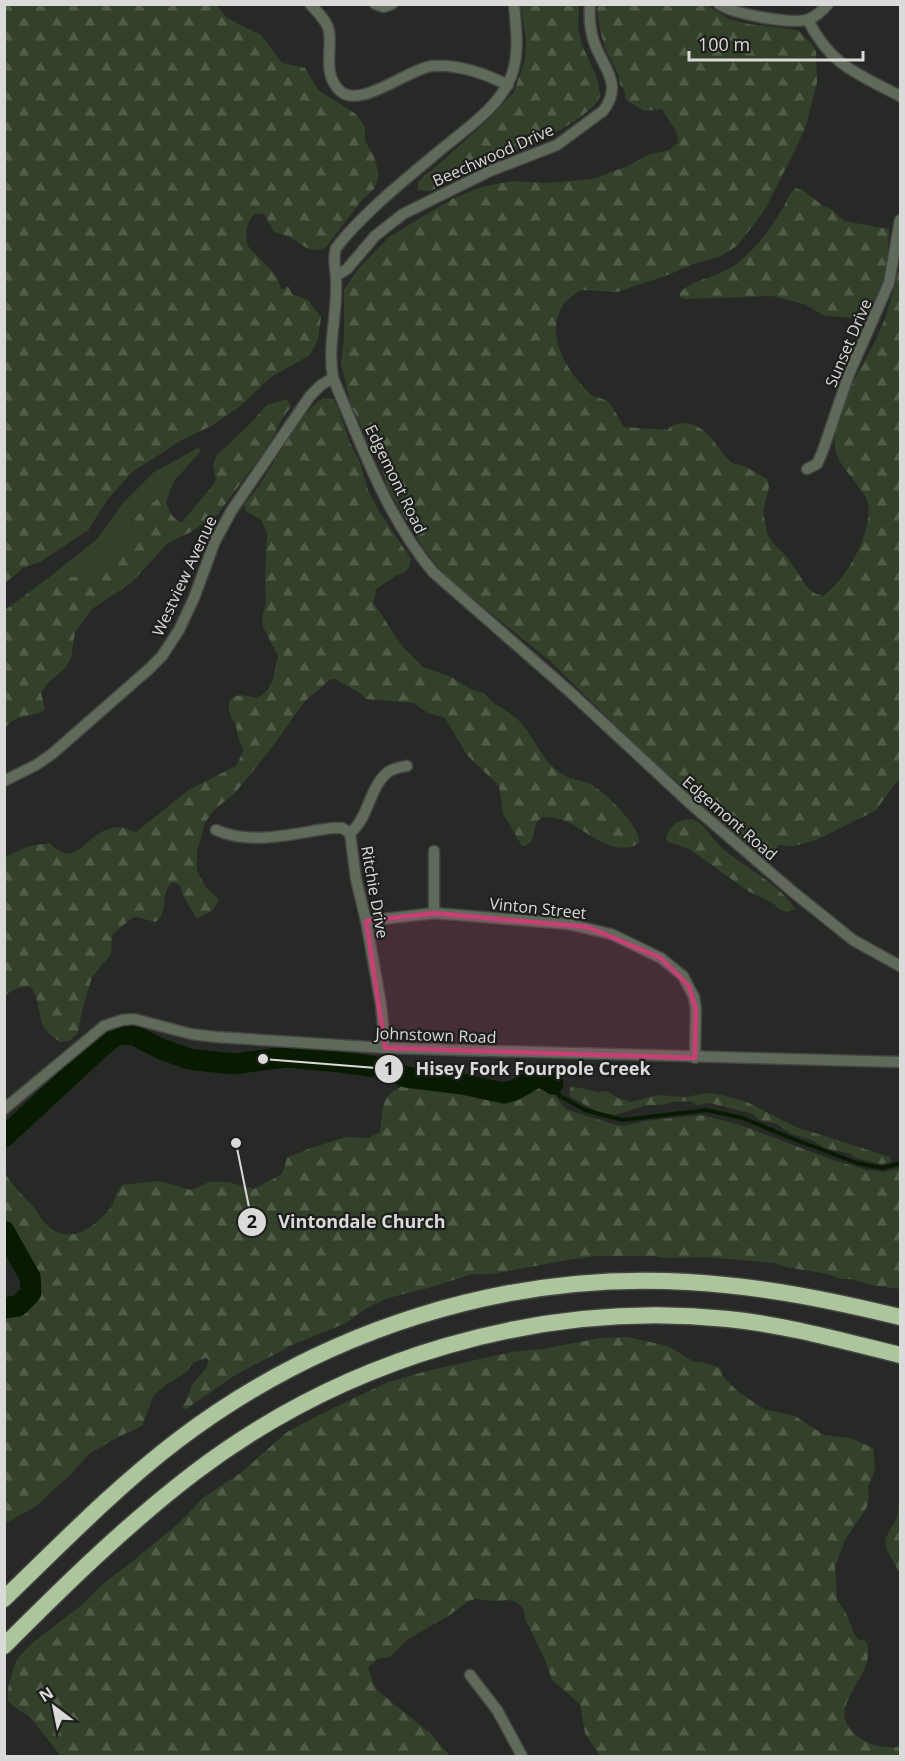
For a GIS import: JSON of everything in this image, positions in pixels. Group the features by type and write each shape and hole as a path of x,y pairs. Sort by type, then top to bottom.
{"highway":[{"path":"4,1599 130,1479 178,1440 228,1405 280,1374 333,1348 430,1312 482,1298 538,1288 592,1282 688,1281 815,1297 900,1317"},
{"path":"4,1646 130,1525 195,1472 234,1445 297,1407 354,1379 399,1360 444,1345 545,1324 652,1316 727,1319 781,1327 900,1355"}],"street":[{"path":"310,4 329,30 331,76 339,91 346,95 364,95 418,69 435,66 446,66 483,75 508,85"},
{"path":"375,4 384,6 392,4"},
{"name":"Edgemont Road","path":"514,4 517,56 508,85 492,105 397,188 340,243 333,254 336,276 336,303 330,357 333,378 389,505 408,538 433,572 593,713 694,807 788,887 853,940 900,966"},
{"name":"Beechwood Drive","path":"336,276 347,269 375,236 403,214 490,171 557,145 603,111 612,95 612,83 609,70 595,44 591,30 590,4"},
{"path":"719,4 757,16 807,20 828,4"},
{"path":"807,20 824,47 848,68 870,82 900,96"},
{"name":"Sunset Drive","path":"807,470 817,464 849,374 890,283 900,220"},
{"name":"Westview Avenue","path":"4,781 52,754 162,656 186,616 215,541 232,510 310,396 321,385 333,378"},
{"name":"Ritchie Drive","path":"385,1048 381,1005 356,879 350,833 388,772 407,766"},
{"path":"216,830 243,838 332,828 342,828 350,833"},
{"path":"434,851 434,913"},
{"name":"Vinton Street","path":"366,921 434,913 568,924 611,934 661,958 683,976 694,997 696,1009 695,1058"},
{"name":"Johnstown Road","path":"4,1109 95,1032 104,1026 122,1020 134,1019 191,1034 216,1037 385,1048 900,1062"},
{"path":"470,1675 497,1710 522,1756"}],"highlighted area":[{"path":"434,913 588,927 661,958 689,986 696,1009 695,1058 385,1048 366,921"}],"green space":[{"path":"5,4 216,5 227,18 261,35 282,63 305,68 318,90 356,114 365,127 365,141 374,156 379,176 374,189 361,201 326,247 315,250 306,248 289,237 274,232 264,214 255,214 248,224 248,246 278,278 281,290 288,286 292,294 308,300 321,317 318,339 310,355 271,377 239,407 213,425 182,440 132,472 108,499 88,530 40,562 23,568 5,583"},
{"path":"521,5 579,5 578,28 582,45 597,78 599,88 600,96 595,105 578,119 537,144 514,150 480,168 458,175 431,191 418,190 418,182 488,120 514,92 525,60 526,40"},
{"path":"598,5 707,5 729,19 798,30 812,44 816,52 817,83 806,126 764,211 737,246 721,256 617,292 581,290 563,305 556,328 561,352 573,374 591,395 609,403 624,427 667,430 680,423 693,425 712,438 732,463 744,466 767,479 769,487 763,511 767,533 807,587 823,596 841,579 857,553 867,525 869,512 866,499 838,457 835,432 841,408 882,327 900,266 900,778 875,811 816,840 794,846 777,845 776,857 763,857 726,827 653,762 550,661 456,585 437,566 424,549 388,489 383,472 351,405 341,364 344,338 344,289 359,268 389,237 452,199 482,187 513,181 546,183 592,179 628,166 647,155 669,150 678,142 677,133 662,109 645,111 626,100 624,89 620,85 617,71 603,40 599,25"},
{"path":"796,188 831,209 844,221 889,229 884,278 869,311 861,318 825,316 804,304 772,296 684,299 680,297 680,293 685,288 734,266 746,256 768,231"},
{"path":"324,398 333,399 338,407 368,490 411,559 409,568 375,590 373,602 402,646 423,667 451,677 472,690 484,693 516,718 556,770 569,778 596,787 612,801 635,829 639,843 621,848 612,846 567,822 542,817 536,823 532,840 526,846 522,846 503,813 499,786 467,755 445,718 428,713 414,703 366,699 360,693 331,679 305,701 270,750 235,793 213,811 205,823 197,852 197,871 206,887 219,900 212,911 197,919 180,886 173,882 166,892 162,914 155,922 137,917 132,918 114,933 111,954 92,977 78,1033 69,1041 61,1042 46,1030 40,1018 32,988 17,988 5,996 5,857 29,846 50,843 59,851 73,852 101,832 116,827 136,832 190,789 236,766 244,750 229,712 229,704 234,697 243,695 257,698 267,691 273,679 278,656 263,627 262,618 266,603 267,533 261,520 246,511 244,504 259,486 308,412"},
{"path":"287,399 291,407 282,418 275,434 217,515 168,543 131,583 92,609 75,632 71,658 66,667 48,683 41,693 45,709 14,720 5,728 5,610 47,579 82,576 112,560 123,545 136,516 160,497 176,519 183,521 214,484 216,480 213,464 217,455 267,405"},
{"path":"198,448 201,451 174,481 166,502 160,497 136,516 123,545 112,560 82,576 47,579 97,539 123,503 154,472"},
{"path":"691,819 704,827 730,855 780,891 795,909 787,912 779,909 773,903 748,891 689,849 666,841 674,825"},
{"path":"407,1084 426,1084 512,1098 531,1088 548,1085 565,1109 616,1125 625,1126 645,1121 703,1115 743,1126 833,1160 867,1170 885,1172 900,1168 900,1289 840,1279 828,1274 785,1267 775,1263 706,1257 597,1256 492,1274 472,1274 388,1298 363,1310 346,1323 292,1345 237,1374 186,1409 182,1408 193,1384 206,1368 209,1360 206,1358 194,1362 185,1373 154,1395 142,1426 89,1454 36,1506 5,1524 5,1313 19,1311 30,1305 37,1296 39,1284 37,1272 5,1225 5,1173 46,1224 54,1231 71,1235 95,1224 109,1210 122,1185 159,1181 191,1190 209,1182 228,1182 254,1189 282,1174 287,1158 346,1137 369,1138 380,1132 387,1097"},
{"path":"571,1086 598,1092 606,1091 631,1102 658,1095 685,1097 709,1093 727,1096 749,1103 796,1127 890,1157 891,1161 880,1164 856,1158 851,1154 825,1148 812,1140 791,1134 777,1124 759,1120 753,1114 710,1103 697,1105 690,1101 648,1105 614,1115 598,1112 571,1097 569,1094"},
{"path":"627,1337 668,1346 694,1362 703,1362 720,1368 723,1376 737,1391 764,1409 795,1416 824,1435 850,1438 873,1448 875,1465 868,1487 867,1507 845,1540 835,1566 837,1599 846,1613 854,1634 859,1640 866,1641 868,1654 865,1667 847,1703 844,1715 848,1727 860,1738 879,1746 900,1747 900,1756 600,1756 585,1733 580,1704 552,1680 525,1618 524,1610 518,1603 511,1600 475,1599 467,1602 450,1615 408,1639 390,1657 377,1659 368,1668 378,1691 430,1733 450,1756 61,1756 29,1716 8,1701 8,1688 14,1666 31,1644 83,1604 106,1581 178,1524 204,1497 242,1472 287,1432 386,1383 427,1371 511,1352 542,1349 600,1338"},
{"path":"900,1491 900,1574 886,1548 885,1539 898,1516"}],"waterway":[{"path":"4,1137 100,1048 113,1037 121,1034 134,1035 161,1049 189,1059 233,1064 287,1057 340,1062 384,1068 406,1077 462,1084 504,1093 515,1090 536,1078 543,1078 553,1084"},
{"path":"553,1084 560,1096 585,1110 622,1120 706,1110 743,1118 857,1163 883,1168 900,1163"},
{"path":"4,1231 30,1277 31,1293 18,1306 4,1308"}],"place":[{"name":"Hisey Fork Fourpole Creek","path":"263,1059"},
{"name":"Vintondale Church","path":"236,1143"}]}
